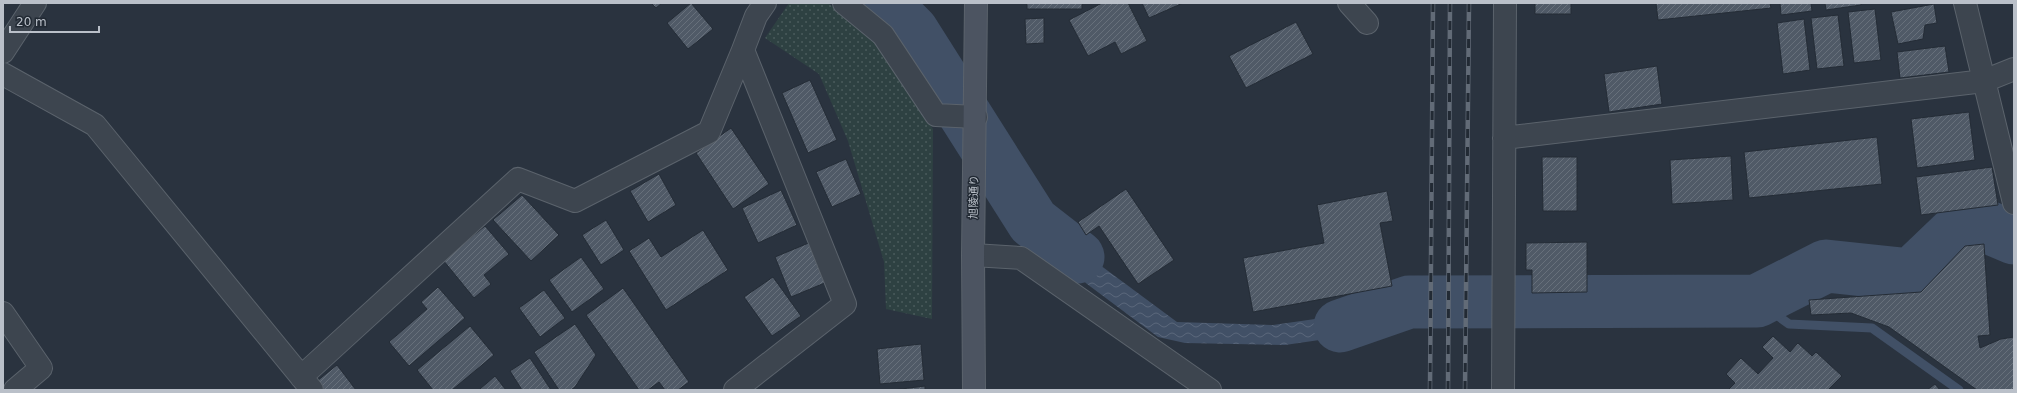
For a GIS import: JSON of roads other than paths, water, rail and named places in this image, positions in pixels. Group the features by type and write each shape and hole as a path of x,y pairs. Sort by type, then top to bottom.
{"street":[{"path":"3,52 35,3"},
{"path":"3,74 95,125 306,383 518,179 575,201 709,132 756,16 765,3"},
{"path":"844,3 883,35 936,115 976,117"},
{"name":"旭陵通り","path":"974,390 973,255 976,117 976,3"},
{"path":"1349,3 1367,23"},
{"path":"1503,390 1505,3"},
{"path":"1965,3 2014,203"},
{"path":"735,390 845,304 743,50"},
{"path":"1504,138 1984,81 2014,69"},
{"path":"973,255 1022,258 1210,390"},
{"path":"3,312 41,368 15,390"}],"water":[{"path":"873,3 897,3 918,25 940,56 940,88 905,36"},
{"path":"1024,181 1054,231 1177,322 1273,325 1322,318 1383,300 1409,295 1409,319 1347,336 1285,345 1185,343 1158,337 1087,284 1024,225"}],"waterway":[{"path":"884,3 912,31 1033,222 1078,257"},
{"path":"1340,326 1409,302 1757,301 1826,266 1911,275 1956,232 1983,225 2014,238"},
{"path":"1757,301 1789,324 1872,328 1959,390"}],"railway":[{"path":"1430,390 1433,3"},
{"path":"1448,390 1450,3"},
{"path":"1465,390 1469,3"}]}
